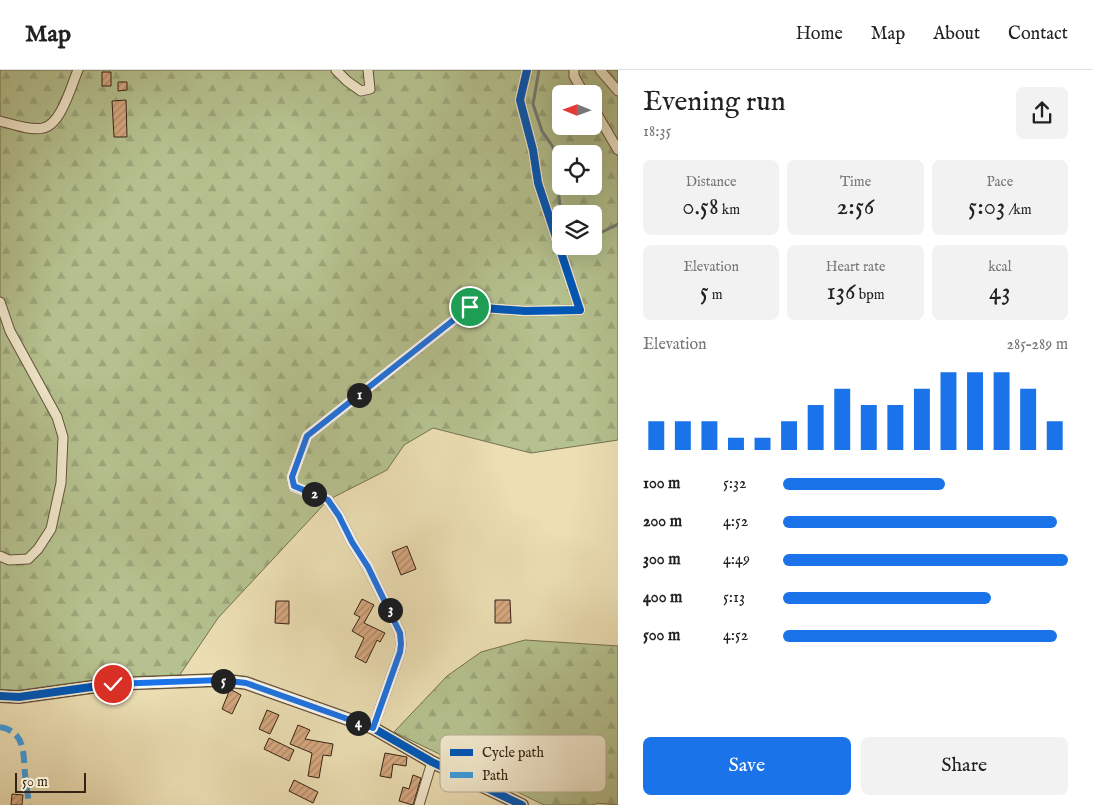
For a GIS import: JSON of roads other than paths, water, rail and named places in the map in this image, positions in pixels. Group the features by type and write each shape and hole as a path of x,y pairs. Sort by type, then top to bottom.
{"street":[{"path":"0,121 41,129 52,125 60,114 78,70"},
{"path":"336,70 361,91 370,89 368,70"},
{"path":"373,728 400,652 400,633 368,567 328,500 294,486 292,477 307,436 470,307 525,311 580,310 538,183 533,150 520,100 527,70"},
{"path":"574,70 574,76 579,85"},
{"path":"600,70 618,91"},
{"path":"602,123 618,150"},
{"path":"0,302 10,331 56,417 63,438 61,483 51,529 38,549 28,559 9,560 0,556"},
{"path":"0,696 20,697 113,684 220,680 246,683 373,728 440,766"},
{"path":"419,805 432,762"},
{"path":"495,792 522,805"}],"waterway":[{"path":"539,70 533,104 542,131 553,147 560,205"},
{"path":"602,232 618,224"}]}
